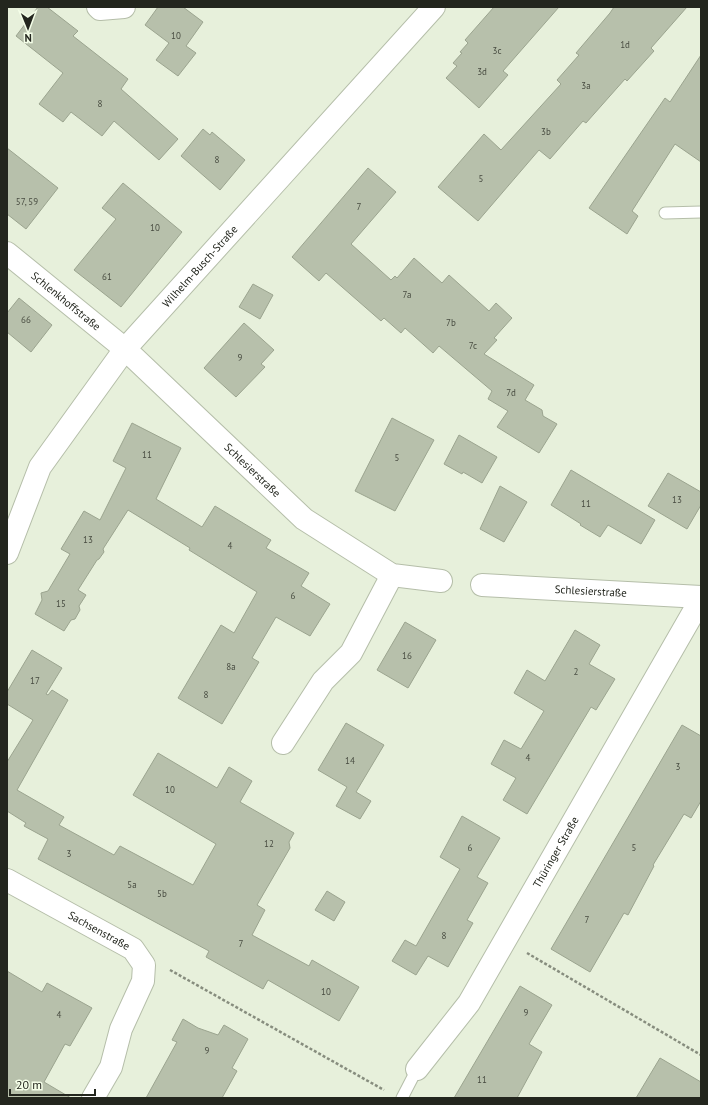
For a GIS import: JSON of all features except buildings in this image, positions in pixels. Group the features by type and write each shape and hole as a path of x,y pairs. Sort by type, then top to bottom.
{"street":[{"path":"98,7 100,9 124,7"},
{"name":"Wilhelm-Busch-Straße","path":"7,553 40,467 125,349 434,7"},
{"name":"Schlenkhoffstraße","path":"7,253 125,349"},
{"name":"Schlesierstraße","path":"125,349 304,519 392,575 441,581"},
{"path":"282,743 323,681 351,653 392,575"},
{"name":"Schlesierstraße","path":"482,585 701,598"},
{"name":"Thüringer Straße","path":"418,1069 470,1003 701,598"},
{"name":"Sachsenstraße","path":"7,880 133,949 144,965"},
{"path":"93,1098 111,1067 121,1029 143,981 144,965"}],"lane":[{"path":"665,213 701,212"},
{"name":"Thüringer Straße","path":"402,1098 418,1069"}],"path":[{"path":"506,940 701,1055"},
{"path":"144,965 172,971 386,1091"}]}
